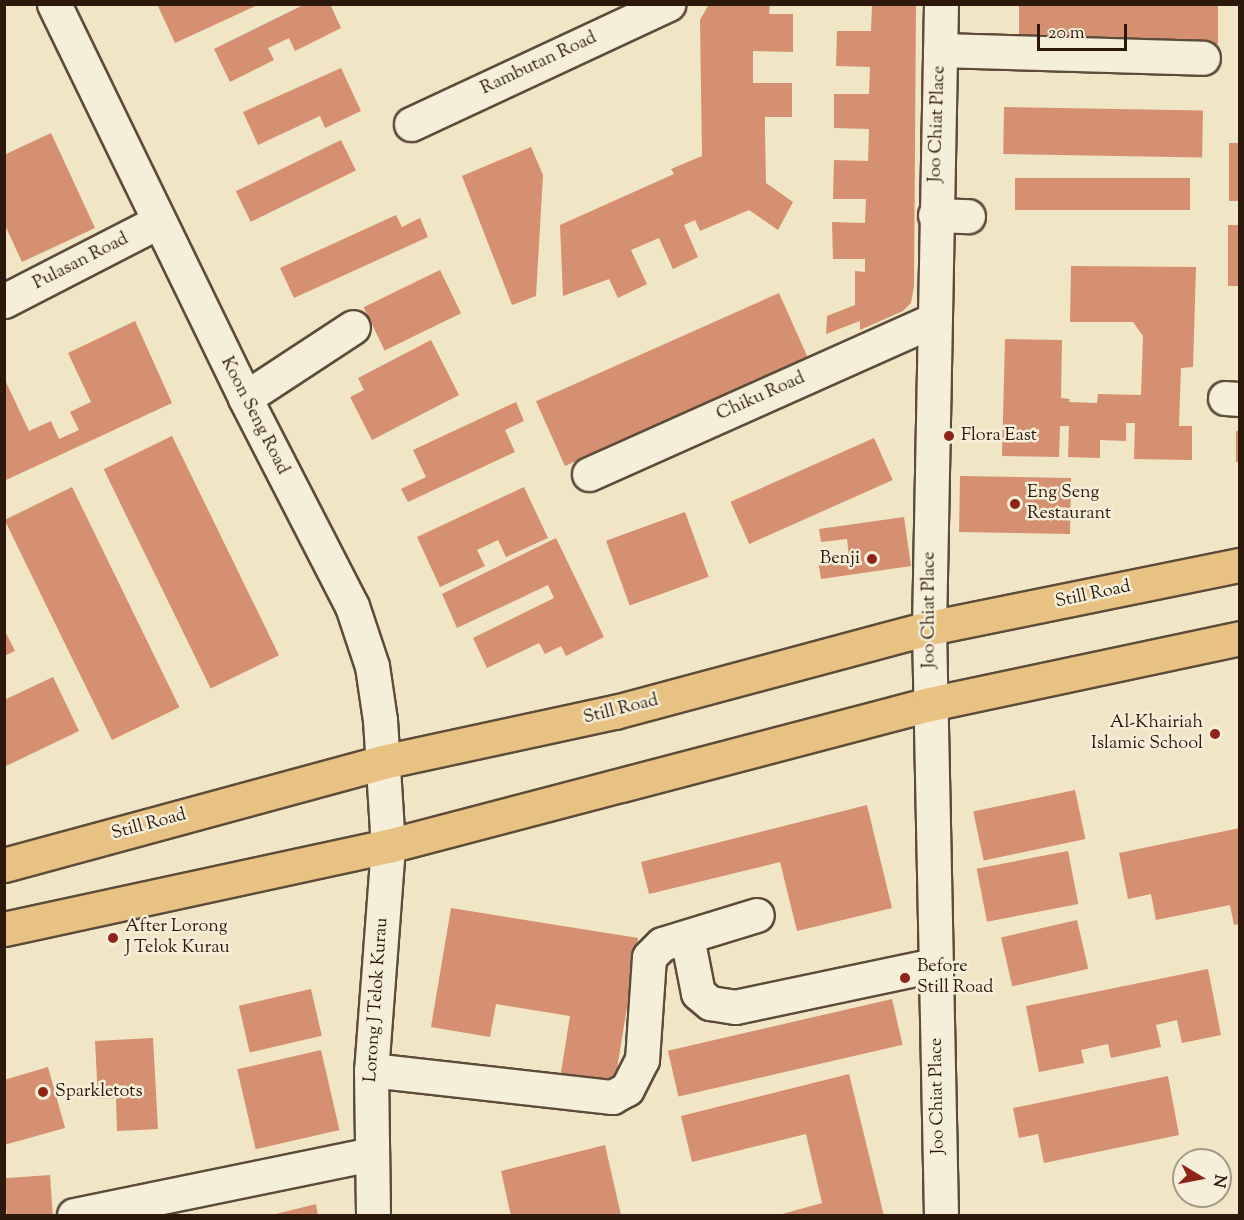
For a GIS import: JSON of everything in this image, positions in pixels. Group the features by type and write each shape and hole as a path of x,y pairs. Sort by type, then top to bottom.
{"highway":[{"name":"Still Road","path":"4,865 383,762 615,712 929,628 1239,565"},
{"path":"4,929 388,846 930,704 1239,638"}],"street":[{"name":"Koon Seng Road","path":"54,4 244,398 352,606 372,666 383,762 388,846"},
{"name":"Rambutan Road","path":"411,124 668,4"},
{"name":"Joo Chiat Place","path":"940,4 929,628 930,704 934,751 935,964 941,1215"},
{"path":"940,50 1203,58"},
{"path":"935,215 968,216"},
{"name":"Pulasan Road","path":"4,301 158,222"},
{"name":"Chiku Road","path":"589,474 933,320"},
{"path":"244,398 353,327"},
{"name":"Lorong J Telok Kurau","path":"373,1215 371,1070 388,846"},
{"path":"371,1070 612,1097 627,1089 642,1060 649,957 662,944 757,915"},
{"path":"687,937 698,993 710,1003 735,1007 935,964"},
{"path":"74,1215 372,1154"}],"building":[{"path":"157,4 260,4 175,43"},
{"path":"305,4 330,4 341,28 295,51 289,38 268,48 274,60 230,82 214,49"},
{"path":"709,4 770,4 769,14 793,14 793,52 753,51 753,83 792,83 792,117 765,117 765,132 766,183 793,202 778,230 749,210 700,231 695,220 684,225 698,257 673,269 659,238 631,250 647,284 618,298 609,279 563,296 560,225 674,174 671,169 702,156 700,20"},
{"path":"872,4 916,4 914,286 911,303 903,311 860,330 860,321 826,334 827,316 855,305 855,271 865,272 865,259 833,259 832,222 865,223 866,199 833,199 834,160 868,161 869,129 834,128 834,94 869,94 870,67 836,66 837,31 871,31"},
{"path":"1019,4 1218,4 1218,44 1019,44"},
{"path":"341,68 361,111 325,128 320,116 258,145 243,112"},
{"path":"1004,107 1203,110 1202,157 1003,154"},
{"path":"51,133 95,228 22,262 4,223 4,155"},
{"path":"341,140 356,171 251,222 236,191"},
{"path":"1229,143 1240,143 1240,201 1229,201"},
{"path":"531,147 543,175 536,296 512,305 462,176"},
{"path":"1015,178 1190,178 1190,210 1015,210"},
{"path":"396,215 402,227 420,218 428,237 294,298 280,268"},
{"path":"1228,225 1240,225 1240,286 1228,286"},
{"path":"1071,266 1196,267 1193,367 1181,368 1179,426 1192,426 1192,460 1134,459 1135,423 1126,423 1126,441 1100,440 1100,458 1068,457 1069,426 1060,426 1059,457 1002,456 1005,339 1062,340 1061,398 1070,399 1069,402 1097,403 1098,394 1141,395 1143,336 1133,322 1070,322"},
{"path":"440,270 461,313 385,350 364,307"},
{"path":"779,293 808,358 565,466 536,401"},
{"path":"135,321 172,403 4,481 4,378 29,431 51,421 59,439 79,430 70,412 91,402 68,353"},
{"path":"431,340 459,395 372,440 350,397 364,390 358,378"},
{"path":"516,402 524,421 505,430 515,452 408,502 401,489 426,477 413,450"},
{"path":"1236,431 1240,431 1240,462 1236,462"},
{"path":"172,436 279,655 211,689 104,469"},
{"path":"874,438 893,480 749,544 731,502"},
{"name":"Eng Seng Restaurant","path":"960,476 1071,478 1070,534 959,532"},
{"path":"72,487 179,707 112,740 5,520"},
{"path":"524,487 548,538 506,557 498,540 477,550 485,566 440,587 417,537"},
{"path":"685,512 709,577 630,606 606,541"},
{"path":"904,517 911,566 821,579 818,561 849,557 847,539 821,542 819,529"},
{"path":"556,538 604,637 566,656 561,646 545,654 539,643 487,668 473,638 554,598 548,585 457,628 442,594"},
{"path":"4,629 15,651 4,656"},
{"path":"53,677 79,731 4,767 4,700"},
{"path":"1075,790 1085,839 984,861 973,812"},
{"path":"867,805 892,908 797,931 780,862 649,894 641,862"},
{"path":"1240,828 1240,924 1234,925 1230,905 1156,920 1151,894 1128,899 1119,853"},
{"path":"1068,851 1078,904 987,922 977,869"},
{"path":"451,908 638,938 613,1094 559,1085 570,1016 496,1004 490,1037 431,1027"},
{"path":"1077,920 1088,969 1012,986 1001,938"},
{"path":"1208,969 1221,1035 1182,1043 1177,1020 1156,1025 1161,1047 1111,1058 1108,1044 1081,1050 1084,1063 1039,1072 1026,1006"},
{"path":"311,989 322,1036 250,1052 239,1006"},
{"path":"892,999 903,1045 678,1097 668,1051"},
{"path":"153,1038 158,1129 117,1131 116,1098 98,1099 95,1041"},
{"path":"321,1050 339,1130 256,1149 237,1069"},
{"path":"48,1067 65,1128 4,1145 4,1080"},
{"path":"849,1074 884,1216 775,1216 822,1203 806,1134 692,1162 681,1116"},
{"path":"1168,1076 1179,1135 1044,1163 1038,1134 1019,1138 1013,1108"},
{"path":"605,1145 621,1215 511,1216 501,1171"},
{"path":"50,1175 53,1216 7,1216 4,1178"},
{"path":"316,1204 318,1216 272,1216 272,1215"}],"place":[{"name":"Flora East","path":"949,436"},
{"name":"Eng Seng Restaurant","path":"1015,504"},
{"name":"Benji","path":"872,559"},
{"name":"Al-Khairiah Islamic School","path":"1215,734"},
{"name":"After Lorong J Telok Kurau","path":"113,938"},
{"name":"Before Still Road","path":"905,978"},
{"name":"Sparkletots","path":"43,1092"}]}
